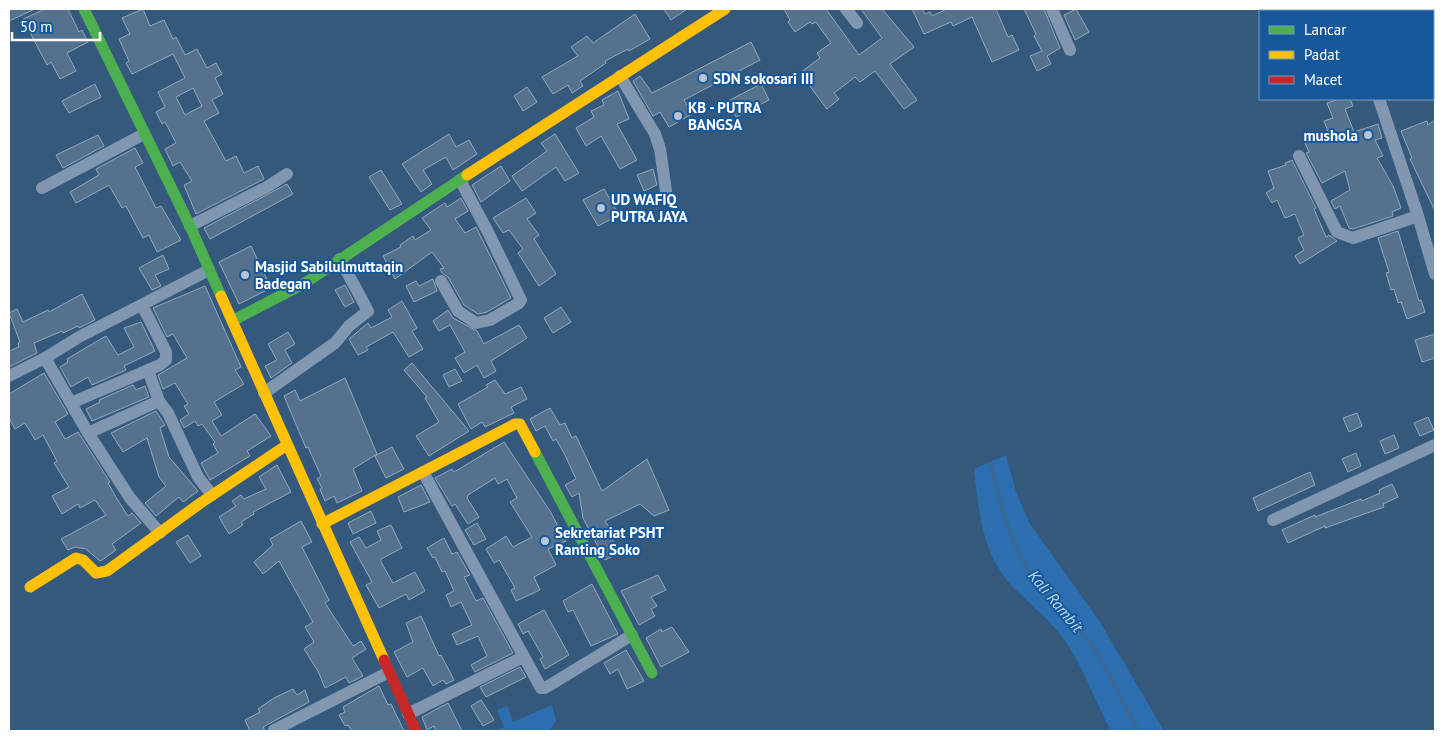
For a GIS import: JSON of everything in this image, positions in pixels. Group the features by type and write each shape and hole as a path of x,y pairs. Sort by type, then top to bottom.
{"street":[{"path":"84,9 190,226 416,731"},
{"path":"232,321 305,283 514,143 725,9"},
{"path":"846,9 856,22"},
{"path":"1052,9 1070,50"},
{"path":"620,76 655,134 660,149 666,191"},
{"path":"1379,100 1435,274"},
{"path":"42,188 144,134"},
{"path":"1298,156 1337,232 1342,235 1353,238 1418,216"},
{"path":"190,226 267,187 286,174"},
{"path":"441,280 458,311 476,323 490,320 521,300 460,180"},
{"path":"264,393 335,343 349,326 368,311 340,259"},
{"path":"9,376 45,358 79,337 209,270"},
{"path":"71,403 148,370 166,360 166,352 142,305"},
{"path":"45,358 88,433 130,498 160,533"},
{"path":"148,370 159,401 168,413 198,476 212,495"},
{"path":"88,433 159,401"},
{"path":"322,524 515,424 520,424 652,673"},
{"path":"30,588 76,558 83,560 96,573 107,571 212,495 287,445"},
{"path":"1273,520 1435,445"},
{"path":"423,472 538,686 545,688 632,635"},
{"path":"408,714 523,657"},
{"path":"274,730 389,672"}],"shaded area":[{"path":"1006,455 1016,492 1030,524 1100,622 1164,731 1111,731 1068,645 1049,622 1013,587 995,561 988,546 980,517 974,469"},
{"path":"552,705 556,721 549,731 494,731 504,727 497,710 507,706 513,722"}],"building":[{"path":"9,9 35,9 9,21"},
{"path":"45,9 68,9 79,32 82,30 88,42 67,53 76,71 60,79 51,62 47,65 23,19"},
{"path":"143,9 150,26 164,20 173,39 176,37 185,55 197,49 207,68 216,63 222,74 215,78 223,94 212,100 219,113 204,121 226,161 236,156 244,173 258,166 264,179 196,214 184,185 192,181 180,162 173,166 165,149 176,143 165,122 162,124 156,112 165,107 158,92 185,78 173,54 132,74 126,63 129,61 119,39 130,34 122,18","holes":["193,88 202,106 185,115 176,97"]},
{"path":"664,9 687,9 671,20"},
{"path":"784,9 826,9 859,55 882,38 861,9 882,9 914,47 890,64 917,100 904,109 875,71 860,82 855,77 834,93 839,99 827,109 800,73 820,58 817,53 831,43 816,22 812,24 810,22 795,32 788,22 790,20"},
{"path":"912,9 922,9 925,14 930,12 932,16 947,9 996,9 1008,37 1012,35 1019,50 992,62 972,17 953,26 951,22 924,34"},
{"path":"1024,9 1044,9 1060,48 1047,56 1051,64 1037,71 1030,56 1042,51"},
{"path":"1076,9 1089,32 1075,40 1064,15"},
{"path":"635,14 650,39 629,51 628,49 605,61 606,63 580,81 583,86 572,93 568,85 553,94 542,77 578,56 571,47 587,36 593,43"},
{"name":"SDN sokosari III","path":"751,42 760,60 684,100 692,114 669,127 660,112 653,116 633,81 640,76 652,93"},
{"path":"95,84 101,97 69,113 62,101"},
{"path":"761,84 769,100 736,117 728,101"},
{"path":"527,87 537,102 523,111 514,96"},
{"path":"618,91 629,119 617,124 637,160 620,169 601,136 586,146 576,128 594,117 591,111 604,105 602,100"},
{"path":"1336,100 1350,100 1353,106 1345,109 1354,132 1378,124 1382,138 1375,140 1383,156 1377,158 1393,186 1401,208 1392,212 1393,216 1353,229 1349,228 1340,206 1335,209 1331,201 1350,190 1345,171 1322,183 1306,153 1309,152 1305,143 1329,134 1324,121 1333,118 1327,103"},
{"path":"1435,120 1435,211 1410,159 1412,158 1401,131 1427,121 1428,125"},
{"path":"449,134 456,147 469,140 477,154 453,170 446,157 423,170 432,184 421,192 402,164"},
{"path":"555,134 579,173 565,181 556,167 522,191 512,176 547,151 541,143"},
{"path":"98,135 104,146 63,168 56,155"},
{"path":"135,148 143,163 135,167 156,208 161,206 181,240 157,252 149,235 143,238 126,206 122,208 109,185 76,203 70,192 99,175 96,169"},
{"path":"1292,160 1316,208 1314,209 1326,237 1329,235 1337,241 1300,264 1295,256 1304,250 1298,238 1304,235 1295,214 1285,218 1277,200 1272,203 1266,193 1274,188 1268,171 1286,165 1285,163"},
{"path":"501,166 510,181 481,202 472,185"},
{"path":"653,169 657,185 644,191 637,175"},
{"path":"381,170 402,204 390,210 369,177"},
{"path":"287,184 293,194 210,239 204,228"},
{"name":"UD WAFIQ PUTRA JAYA","path":"604,189 619,215 598,226 583,200"},
{"path":"461,198 468,211 455,219 465,233 476,227 511,298 487,312 478,314 464,305 448,277 442,273 440,269 444,268 432,252 395,279 383,256 401,247 400,245 413,236 415,240 431,230 422,218 445,203 447,207"},
{"path":"526,198 536,213 527,219 539,235 534,239 556,274 539,286 518,253 523,249 509,230 503,233 493,218"},
{"path":"1398,231 1419,301 1421,300 1425,312 1407,319 1401,302 1398,303 1394,289 1391,290 1386,273 1389,272 1378,238"},
{"name":"Masjid Sabilulmuttaqin Badegan","path":"251,246 271,288 239,304 219,262"},
{"path":"163,255 169,269 155,275 161,286 152,290 139,268"},
{"path":"433,279 437,291 414,302 406,286 416,281 419,286"},
{"path":"345,285 354,302 345,307 335,290"},
{"path":"205,286 241,367 235,370 244,384 214,402 222,415 212,421 221,436 255,414 271,436 247,451 250,456 210,480 201,463 218,453 213,444 215,442 202,424 198,426 195,421 184,428 180,420 189,414 184,406 188,404 175,383 163,389 158,375 187,358 173,334 167,337 153,308"},
{"path":"82,294 95,320 79,328 78,326 63,333 62,331 34,343 37,353 9,367 9,351 19,347 18,343 20,342 9,313 17,309 23,322 48,310 49,312"},
{"path":"402,301 417,328 412,331 423,349 409,357 393,332 366,347 368,350 358,355 349,339 368,323 371,328 392,317 388,310"},
{"path":"561,307 571,322 553,333 544,318"},
{"path":"448,310 453,318 477,331 484,344 519,325 527,338 491,361 496,371 484,378 477,365 464,373 455,358 465,352 450,325 439,331 433,321"},
{"path":"141,322 155,351 124,366 126,370 92,385 88,377 71,387 60,367 68,362 67,359 106,336 118,355 134,347 124,328"},
{"path":"288,332 295,344 285,350 292,363 271,378 265,366 277,360 268,344"},
{"path":"1435,334 1435,358 1422,362 1415,340"},
{"path":"412,363 469,431 429,456 416,436 439,422 425,398 427,397 404,370"},
{"path":"455,369 462,381 449,387 443,375"},
{"path":"44,373 68,414 55,422 65,439 78,432 110,482 108,483 128,516 132,513 141,523 112,544 116,550 100,561 86,549 75,547 68,550 61,539 106,515 95,500 80,508 78,504 62,514 52,496 69,487 54,463 57,461 43,435 35,440 25,423 15,429 9,418 9,394"},
{"path":"345,378 377,454 353,469 362,491 337,503 334,496 325,501 320,489 322,488 317,479 321,476 308,447 306,448 284,396 295,390 300,401"},
{"path":"495,380 505,394 521,387 527,399 511,407 514,413 485,427 482,422 471,429 458,404 488,387 486,385"},
{"path":"133,385 136,390 145,386 149,397 92,421 86,409 100,402 99,400"},
{"path":"550,408 560,425 565,423 572,438 576,436 602,491 647,459 669,510 654,516 640,504 605,521 613,533 610,535 619,553 605,560 583,518 579,493 572,497 565,485 576,479 564,453 556,439 553,441 545,426 536,431 530,419"},
{"path":"156,411 165,425 160,428 169,457 198,491 183,502 179,497 156,516 145,503 166,486 159,477 147,438 123,452 111,433"},
{"path":"1357,413 1362,426 1349,432 1343,418"},
{"path":"1428,417 1434,430 1420,436 1414,423"},
{"path":"1394,435 1399,448 1385,454 1380,441"},
{"path":"504,442 550,511 566,541 548,549 556,565 534,577 540,590 516,601 511,590 515,588 499,560 494,563 486,549 506,536 513,547 532,537 510,502 517,498 507,479 498,484 495,478 468,495 467,498 479,517 468,524 455,504 452,506 435,478 452,469 454,472"},
{"path":"392,447 404,469 386,478 375,456"},
{"path":"1356,453 1361,466 1348,472 1342,459"},
{"path":"277,465 291,492 253,512 254,514 241,522 243,525 229,534 219,517 236,506 232,501 241,495 244,499 266,489 259,477"},
{"path":"1310,472 1315,485 1258,511 1253,498"},
{"path":"1392,484 1398,497 1383,504 1384,507 1325,528 1325,526 1288,543 1282,530 1315,515 1315,517 1361,499 1362,501 1380,493 1379,490"},
{"path":"421,485 430,502 404,512 398,497"},
{"path":"371,511 376,523 353,534 348,523"},
{"path":"301,521 312,542 302,547 329,600 325,603 353,646 361,641 366,649 352,658 363,676 349,683 346,677 325,688 318,671 304,649 314,642 305,627 313,622 279,561 263,574 254,562 273,545 270,539"},
{"path":"477,523 486,539 474,545 465,530"},
{"path":"391,525 402,548 381,559 381,562 393,583 415,572 425,591 409,600 406,594 379,608 366,585 372,582 350,542 359,537 366,548 381,540 377,531"},
{"path":"188,535 201,556 190,563 176,542"},
{"path":"444,538 452,554 457,552 470,575 464,577 476,601 483,598 513,653 475,672 471,665 487,656 478,636 457,645 452,634 472,625 461,602 451,607 446,595 454,591 445,571 442,572 435,557 433,558 427,548"},
{"path":"658,575 666,590 651,597 657,606 651,609 655,616 639,625 621,591"},
{"path":"592,584 618,634 591,646 573,610 568,612 563,601"},
{"path":"544,610 569,655 545,669 540,659 543,657 528,631 523,634 518,624"},
{"path":"421,616 439,656 441,655 454,680 446,684 443,680 433,686 423,668 407,677 394,652 413,642 406,623"},
{"path":"672,627 689,652 661,667 646,638 661,629 662,632"},
{"path":"626,650 644,681 627,689 618,669 610,674 604,663"},
{"path":"520,667 526,677 486,697 480,687"},
{"path":"379,686 388,705 391,704 404,731 352,731 348,725 345,726 339,715 345,712 343,707"},
{"path":"293,689 297,695 305,690 309,702 263,727 265,731 250,731 245,720 260,712 258,709 274,698"},
{"path":"481,700 494,720 483,726 471,706"},
{"path":"448,703 462,731 436,731 434,726 427,730 422,717"}],"waterway":[{"name":"Kali Rambit","path":"991,464 1004,516 1025,564 1045,593 1088,639 1106,668 1139,731"}],"traffic: fast":[{"path":"84,9 190,226 221,296"},
{"path":"232,321 305,283 467,175"},
{"path":"535,452 652,673"}],"traffic: slow":[{"path":"467,175 725,9"},
{"path":"221,296 384,660"},
{"path":"322,524 515,424 520,424 535,452"},
{"path":"30,587 76,558 83,560 96,573 107,571 202,502 287,445"}],"traffic: jam":[{"path":"384,660 416,731"}],"place":[{"name":"SDN sokosari III","path":"703,78"},
{"name":"KB - PUTRA BANGSA","path":"678,116"},
{"name":"mushola","path":"1368,135"},
{"name":"UD WAFIQ PUTRA JAYA","path":"601,208"},
{"name":"Masjid Sabilulmuttaqin Badegan","path":"245,275"},
{"name":"Sekretariat PSHT Ranting Soko","path":"545,541"}]}
